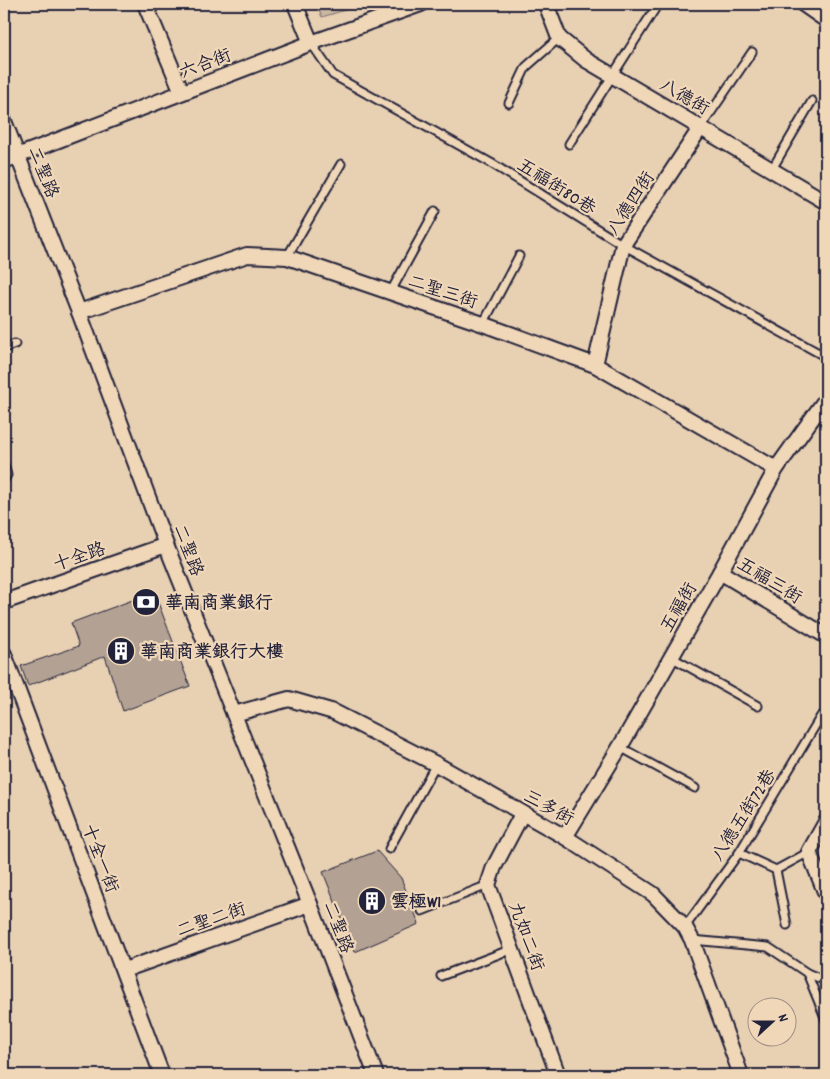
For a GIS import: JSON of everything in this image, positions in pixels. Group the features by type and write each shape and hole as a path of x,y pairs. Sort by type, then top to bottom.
{"street":[{"path":"145,4 182,92"},
{"path":"295,4 311,43"},
{"name":"六合街","path":"10,158 401,7 421,4"},
{"name":"八德街","path":"546,4 559,38 586,60 826,202"},
{"path":"803,4 826,20"},
{"name":"二聖路","path":"4,121 10,158 79,312 166,545 310,904 376,1075"},
{"name":"八德四街","path":"595,364 623,245 701,127"},
{"name":"二聖三街","path":"79,312 247,255 287,257 595,364 776,469"},
{"name":"五福街","path":"566,837 720,572 776,469 826,399"},
{"name":"十全路","path":"4,602 166,545"},
{"name":"五福三街","path":"720,572 826,636"},
{"name":"十全一街","path":"4,654 162,1075"},
{"name":"三多街","path":"234,714 290,699 334,712 436,764 566,837 652,894 685,927 692,940 741,1075"},
{"path":"488,885 494,867 522,814"},
{"path":"826,822 809,852 826,894"},
{"name":"九如二街","path":"488,885 558,1075"},
{"name":"二聖二街","path":"124,970 310,904"}],"lane":[{"path":"569,144 658,4"},
{"path":"509,103 526,67 559,38"},
{"name":"五福街80巷","path":"311,43 333,76 491,163 623,245 826,356"},
{"path":"701,127 752,52"},
{"path":"772,169 812,101"},
{"path":"287,257 341,164"},
{"path":"390,293 435,211"},
{"path":"483,324 519,256"},
{"path":"4,348 15,344"},
{"path":"4,465 7,475 4,480"},
{"path":"671,657 758,706"},
{"name":"八德五街72巷","path":"685,927 740,852 821,716"},
{"path":"620,747 695,788"},
{"path":"389,849 436,764"},
{"path":"740,852 776,870"},
{"path":"776,870 809,852"},
{"path":"776,870 787,925"},
{"path":"422,911 488,885"},
{"path":"692,940 768,947 807,973 826,982"},
{"path":"441,976 512,948"},
{"path":"807,973 826,1020"}],"shaded area":[{"path":"316,4 365,4 322,17"}],"building":[{"name":"華南商業銀行大樓","path":"154,592 190,686 123,711 105,656 28,686 21,666 79,646 71,623"},
{"name":"雲極W1","path":"377,851 401,878 419,924 355,952 323,872"}],"place":[{"name":"華南商業銀行","path":"146,602"},
{"name":"華南商業銀行大樓","path":"121,651"},
{"name":"雲極W1","path":"372,901"}]}
